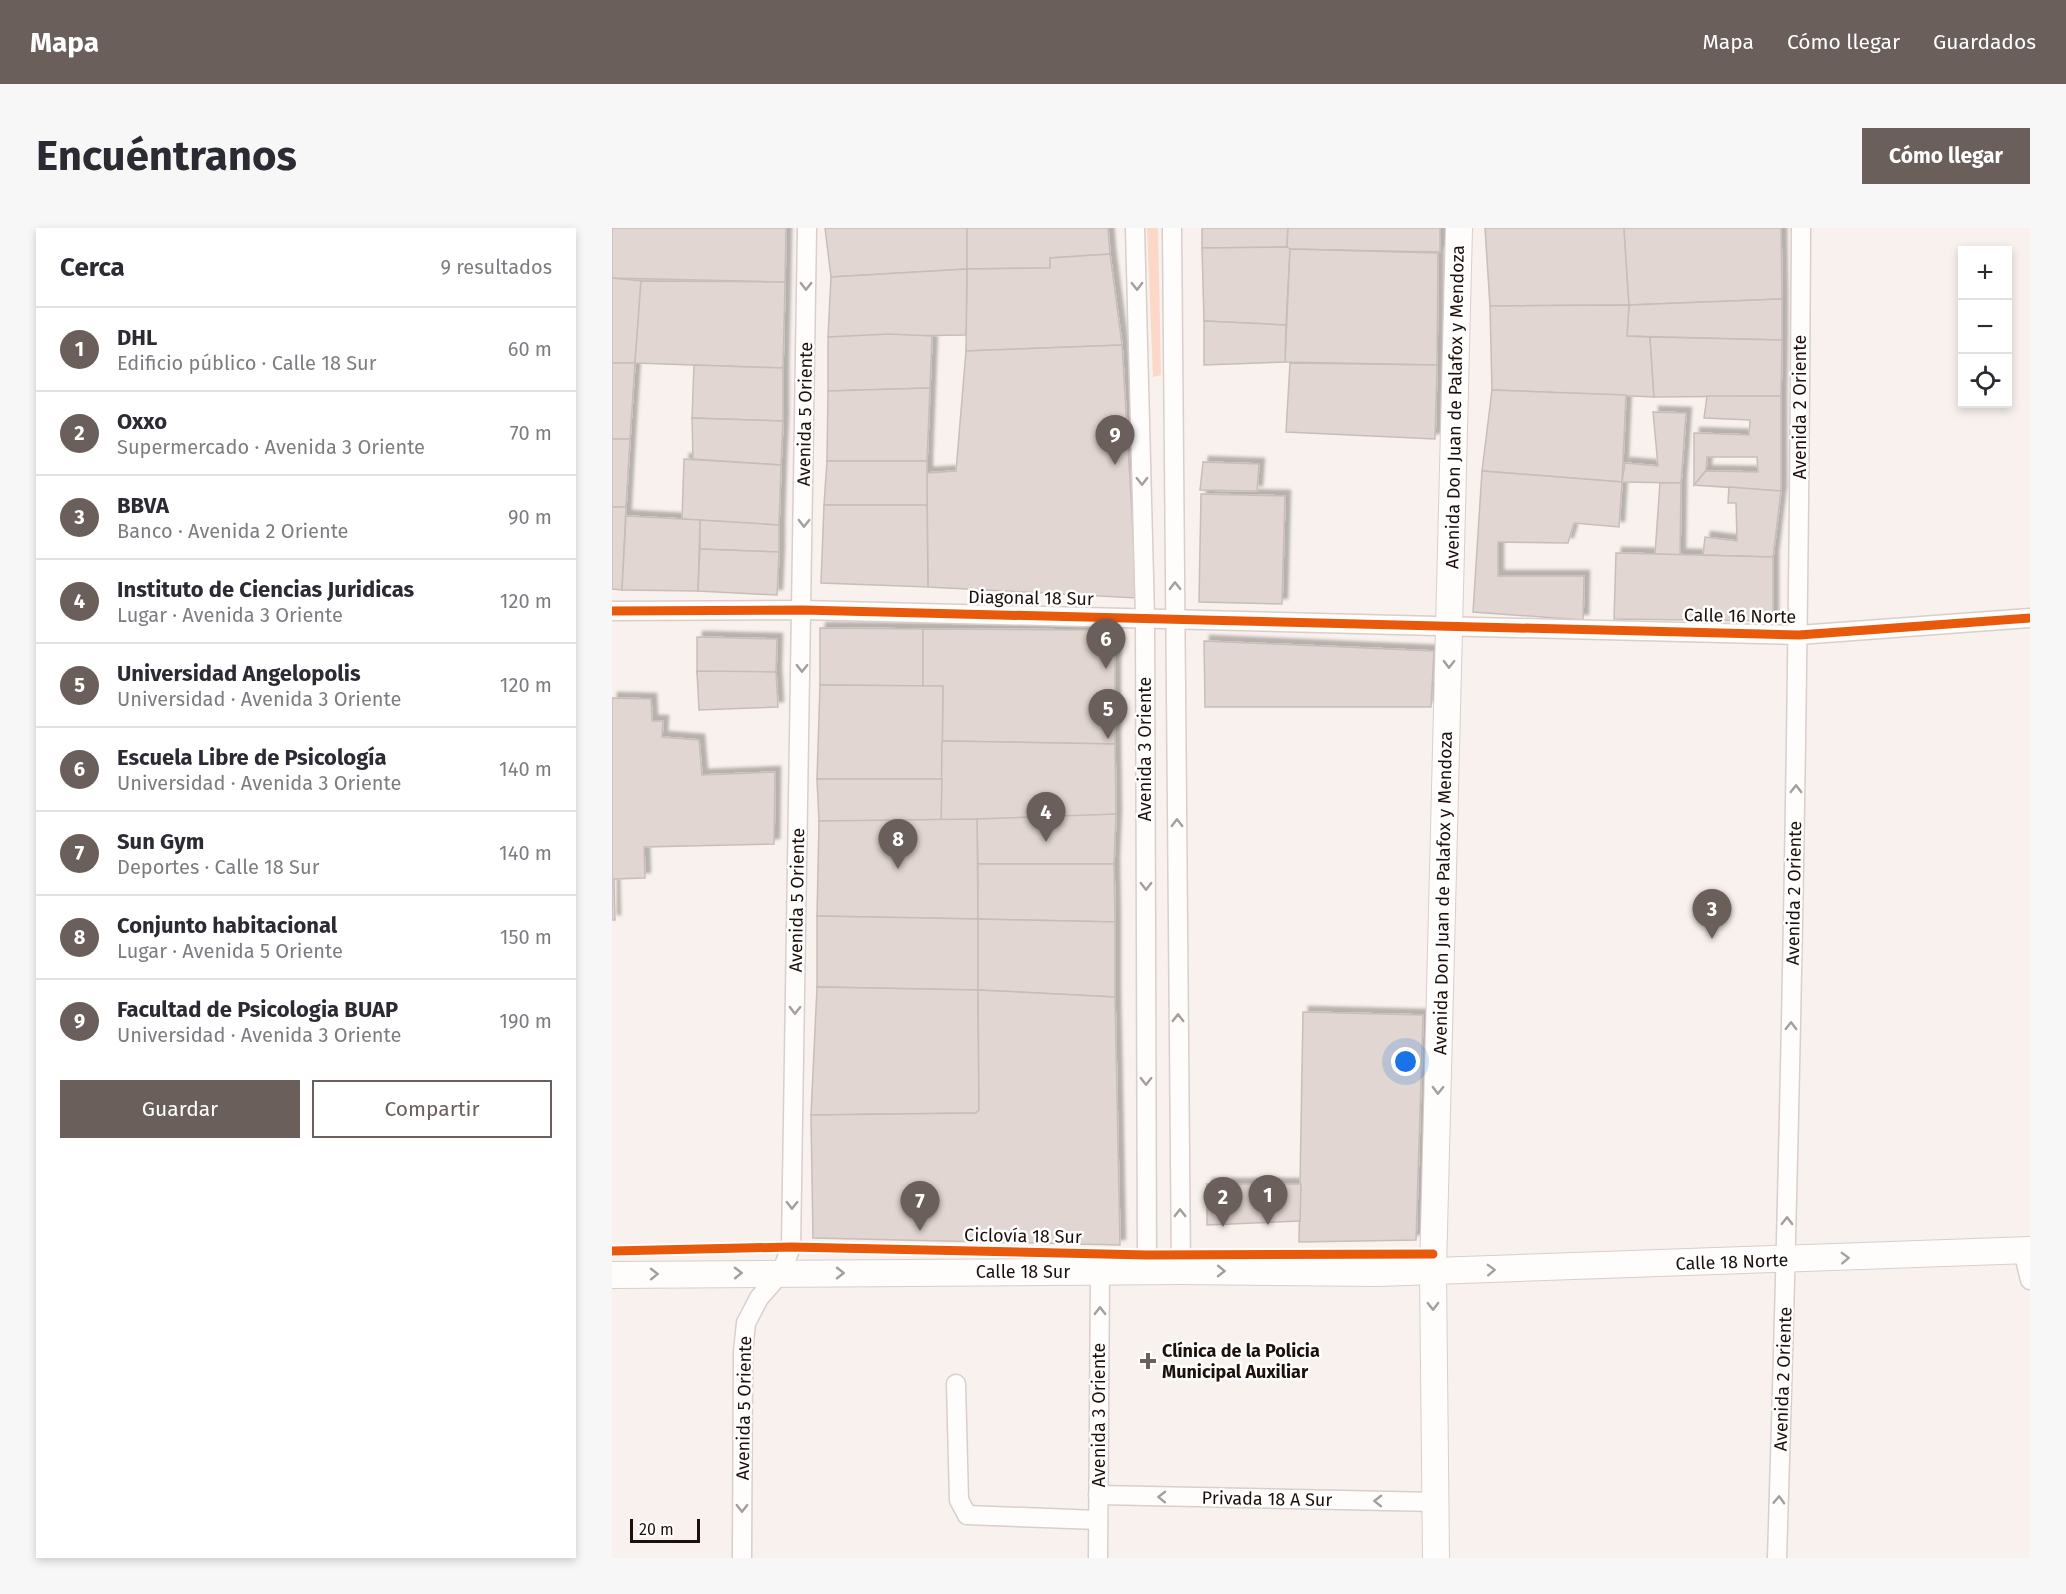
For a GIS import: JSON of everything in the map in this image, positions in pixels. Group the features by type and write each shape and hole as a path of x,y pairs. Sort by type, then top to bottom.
{"street":[{"name":"Avenida 5 Oriente","path":"742,1558 743,1352 746,1323 759,1298 781,1273 791,1247 803,610 807,228"},
{"name":"Avenida 3 Oriente","path":"1136,228 1145,617 1147,1271"},
{"name":"Avenida 3 Oriente","path":"1172,228 1180,1271"},
{"name":"Avenida Don Juan de Palafox y Mendoza","path":"1436,1558 1433,1271 1459,228"},
{"name":"Avenida 2 Oriente","path":"1777,1558 1786,1260 1799,634 1801,228"},
{"name":"Diagonal 18 Sur","path":"612,611 803,610 1450,625"},
{"name":"Calle 16 Norte","path":"1450,625 1799,634 2030,618"},
{"path":"1146,976 1178,977"},
{"path":"2027,1251 2030,1280"},
{"name":"Calle 18 Norte","path":"1433,1271 2027,1251"},
{"name":"Calle 18 Sur","path":"612,1275 1433,1271"},
{"name":"Avenida 3 Oriente","path":"1098,1558 1100,1272"},
{"path":"956,1384 959,1500 967,1515 1098,1520"},
{"name":"Privada 18 A Sur","path":"1098,1496 1436,1502"}],"shaded area":[{"path":"1147,228 1158,228 1161,375 1153,377"}],"building":[{"path":"612,228 786,228 785,282 612,278"},
{"path":"825,228 967,228 967,269 831,277"},
{"path":"967,228 1108,228 1110,254 1050,258 1050,268 967,269"},
{"path":"1202,228 1288,228 1287,247 1202,248"},
{"path":"1288,228 1440,228 1440,252 1287,249"},
{"path":"1485,228 1624,228 1629,305 1490,306"},
{"path":"1624,228 1781,228 1782,299 1629,305"},
{"path":"1287,247 1290,249 1286,325 1204,321 1202,248"},
{"path":"1290,249 1438,253 1437,365 1285,362"},
{"path":"1110,254 1122,345 966,351 967,269 1050,268 1050,258"},
{"path":"967,269 966,335 828,337 831,277"},
{"path":"612,278 641,281 635,363 612,363"},
{"path":"641,281 785,282 783,368 635,363"},
{"path":"1782,299 1782,340 1627,336 1629,305"},
{"path":"1629,305 1627,336 1650,337 1654,397 1492,390 1490,306"},
{"path":"1204,321 1286,325 1285,362 1204,365"},
{"path":"889,334 932,336 930,388 828,391 828,337"},
{"path":"1650,337 1782,340 1781,396 1654,397"},
{"path":"1122,345 1137,598 928,587 927,473 956,471 966,351"},
{"path":"612,363 635,363 630,439 612,439"},
{"path":"1290,363 1437,365 1435,439 1286,432"},
{"path":"694,365 783,368 783,421 692,418"},
{"path":"930,388 927,461 827,461 828,391"},
{"path":"1492,390 1626,395 1622,482 1482,471"},
{"path":"1707,396 1781,396 1781,491 1694,485 1694,433 1749,435 1750,420 1704,418","holes":["1707,457 1757,457 1758,472 1706,471 1694,485 1706,470"]},
{"path":"1653,412 1686,413 1681,483 1622,482 1625,463 1658,466"},
{"path":"692,418 783,421 781,465 693,459"},
{"path":"612,439 630,439 626,507 612,507"},
{"path":"684,459 781,465 779,525 682,519"},
{"path":"827,461 927,461 927,505 824,505"},
{"path":"1203,462 1259,464 1257,491 1200,490"},
{"path":"1482,471 1622,482 1619,527 1574,523 1568,543 1498,542 1498,576 1584,576 1583,620 1473,612"},
{"path":"1660,483 1681,483 1680,555 1655,554"},
{"path":"1729,487 1781,491 1773,557 1703,555 1705,537 1737,541 1736,503 1728,503"},
{"path":"1201,494 1285,496 1282,604 1199,602"},
{"path":"824,505 927,505 928,587 821,583"},
{"path":"612,507 626,507 622,590 612,589"},
{"path":"626,516 700,520 698,591 622,590"},
{"path":"700,520 779,525 779,552 700,549"},
{"path":"700,549 779,552 777,595 698,591"},
{"path":"1616,553 1773,557 1773,621 1614,619"},
{"path":"820,628 923,629 923,686 820,685"},
{"path":"923,629 1115,630 1115,744 942,741 943,686 923,686"},
{"path":"697,637 777,639 776,672 697,674"},
{"path":"1204,641 1434,651 1431,707 1205,707"},
{"path":"697,671 776,672 778,707 699,710"},
{"path":"820,685 943,686 942,779 817,779"},
{"path":"612,698 651,699 652,721 663,721 662,737 699,740 702,775 775,772 774,844 644,847 645,878 614,879 615,920 612,920"},
{"path":"942,741 1115,744 1116,815 941,821"},
{"path":"817,779 942,779 941,821 819,821"},
{"path":"1116,814 1114,864 978,864 977,819"},
{"path":"977,819 978,919 817,916 819,821"},
{"path":"978,864 1114,864 1115,922 978,919"},
{"path":"817,916 978,919 978,990 817,987"},
{"path":"978,919 1115,922 1115,997 978,990"},
{"path":"817,987 978,990 979,1110 976,1113 811,1115"},
{"path":"978,990 1115,997 1120,1245 813,1238 811,1115 976,1113 979,1110"},
{"path":"1303,1012 1423,1015 1416,1240 1299,1242"},
{"path":"1207,1184 1301,1184 1300,1221 1207,1225"}],"cycle path":[{"path":"612,611 803,610 1799,635 2030,618"},
{"name":"Ciclovía 18 Sur","path":"612,1251 791,1247 1147,1255 1433,1254"}],"place":[{"name":"Facultad de Psicologia BUAP","path":"1115,465"},
{"name":"Escuela Libre de Psicología","path":"1106,669"},
{"name":"Universidad Angelopolis","path":"1108,739"},
{"name":"Instituto de Ciencias Juridicas","path":"1046,842"},
{"name":"Conjunto habitacional","path":"898,869"},
{"name":"BBVA","path":"1712,939"},
{"name":"DHL","path":"1268,1225"},
{"name":"Oxxo","path":"1223,1227"},
{"name":"Sun Gym","path":"920,1231"},
{"name":"Clínica de la Policia Municipal Auxiliar","path":"1148,1361"}]}
